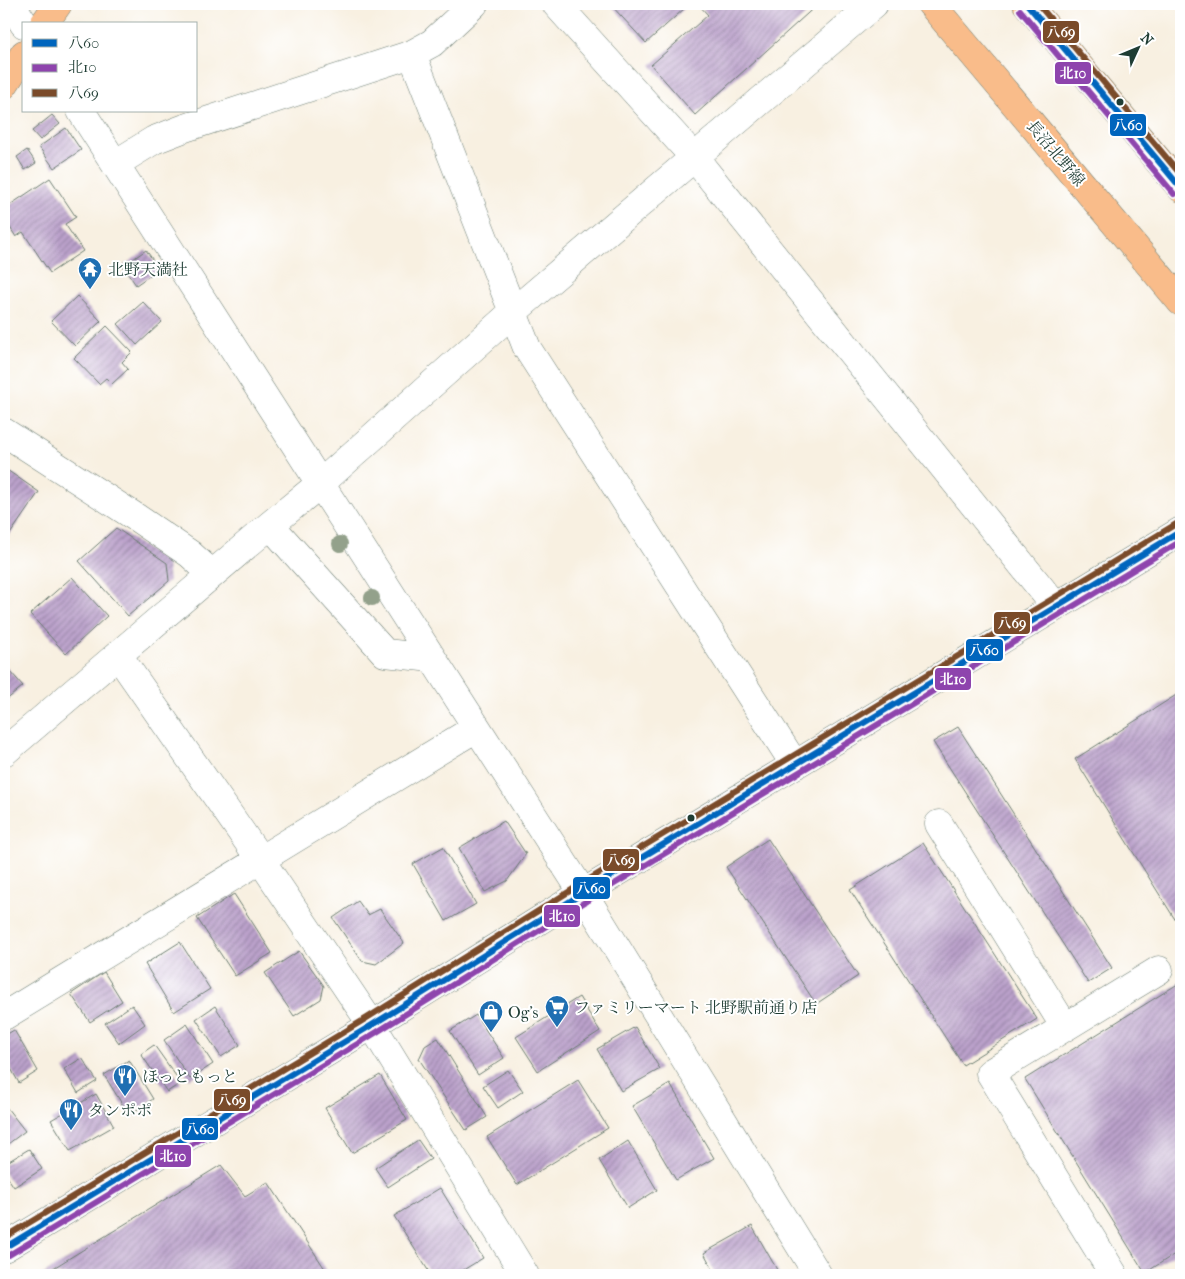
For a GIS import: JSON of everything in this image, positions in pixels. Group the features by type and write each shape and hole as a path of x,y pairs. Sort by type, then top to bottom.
{"main road":[{"path":"45,22 58,4"},
{"name":"長沼北野線","path":"931,4 1181,302"},
{"path":"1027,4 1181,188"},
{"path":"4,85 22,57"}],"street":[{"path":"11,4 23,22"},
{"path":"115,164 154,140 185,128 412,54 432,43 474,4"},
{"path":"556,4 694,157 1056,607"},
{"path":"4,752 321,483 512,313 874,4"},
{"path":"412,54 527,348 795,765"},
{"path":"82,112 583,893 818,1275"},
{"path":"4,432 190,554 212,574"},
{"path":"270,525 384,653 432,658"},
{"path":"6,1242 372,1025 583,893 1181,530"},
{"path":"118,655 260,859 372,1025 519,1273"},
{"path":"4,1016 476,728"},
{"path":"939,824 1065,1027"},
{"path":"1114,1275 990,1073 1159,970"}],"building":[{"path":"610,4 681,4 685,8 646,43"},
{"path":"698,4 818,4 695,115 651,65 708,15"},
{"path":"52,115 60,124 40,140 32,131"},
{"path":"66,128 81,150 54,168 39,147"},
{"path":"27,150 36,163 25,170 17,157"},
{"path":"50,178 76,217 65,224 83,251 50,273 23,232 16,237 4,218 4,209"},
{"path":"146,250 159,269 136,285 123,266"},
{"path":"77,296 101,321 75,346 51,321"},
{"path":"143,302 162,322 137,345 118,324"},
{"path":"107,326 132,352 122,362 128,369 112,384 106,378 99,384 74,358"},
{"path":"4,468 39,492 4,543"},
{"path":"116,528 167,563 169,581 128,616 79,561"},
{"path":"72,577 107,616 66,654 30,614"},
{"path":"4,664 23,686 4,702"},
{"path":"1181,692 1181,929 1075,759"},
{"path":"958,727 1112,968 1088,983 933,742"},
{"path":"504,821 526,854 507,881 485,892 459,848"},
{"path":"768,839 858,976 816,1004 726,867"},
{"path":"923,843 1037,1019 963,1065 850,890"},
{"path":"443,847 476,904 446,921 413,864"},
{"path":"234,894 272,953 235,976 197,918"},
{"path":"358,901 368,915 380,909 404,943 376,964 362,961 333,918"},
{"path":"180,942 210,989 174,1012 145,964"},
{"path":"299,951 324,986 321,999 294,1016 265,973"},
{"path":"104,972 122,1001 90,1022 71,994"},
{"path":"1181,982 1181,1250 1145,1273 1025,1079"},
{"path":"579,997 600,1031 538,1071 516,1037"},
{"path":"132,1005 145,1024 119,1043 105,1023"},
{"path":"215,1006 240,1045 221,1057 196,1019"},
{"path":"476,1015 504,1058 478,1075 450,1031"},
{"path":"187,1024 213,1064 190,1079 164,1040"},
{"path":"635,1027 660,1069 621,1091 597,1049"},
{"path":"14,1030 38,1071 19,1083 4,1056 4,1036"},
{"path":"438,1038 487,1117 466,1130 419,1059 425,1046"},
{"path":"154,1045 181,1083 167,1092 141,1054"},
{"path":"82,1058 97,1081 78,1093 64,1069"},
{"path":"129,1060 153,1099 129,1115 104,1075"},
{"path":"508,1070 523,1091 498,1108 483,1086"},
{"path":"380,1075 407,1120 352,1153 325,1108"},
{"path":"578,1080 608,1128 517,1185 487,1137"},
{"path":"670,1084 714,1158 676,1180 632,1106"},
{"path":"96,1094 114,1126 70,1151 51,1120"},
{"path":"7,1108 25,1131 4,1147 4,1110"},
{"path":"418,1140 431,1159 388,1187 375,1168"},
{"path":"628,1141 657,1190 628,1208 599,1160"},
{"path":"29,1149 42,1169 14,1187 4,1172 4,1164"},
{"path":"221,1165 245,1196 268,1182 329,1275 42,1275"},
{"path":"440,1188 483,1258 455,1275 431,1275 394,1216"},
{"path":"752,1226 780,1275 716,1275 704,1253"}],"transit line":[{"name":"八60","path":"1027,4 1181,188"},
{"name":"八69","path":"1038,4 1181,175"},
{"name":"北10","path":"1020,10 1174,194"},
{"name":"八69","path":"4,1238 367,1018 578,886 1176,524"},
{"name":"八60","path":"4,1248 372,1025 583,893 1181,531"},
{"name":"北10","path":"9,1255 377,1032 588,900 1181,541"}],"place":[{"name":"北野天満社","path":"90,290"},
{"name":"ファミリーマート 北野駅前通り店","path":"557,1028"},
{"name":"Og's","path":"491,1033"},
{"name":"ほっともっと","path":"125,1097"},
{"name":"タンポポ","path":"71,1131"}]}
